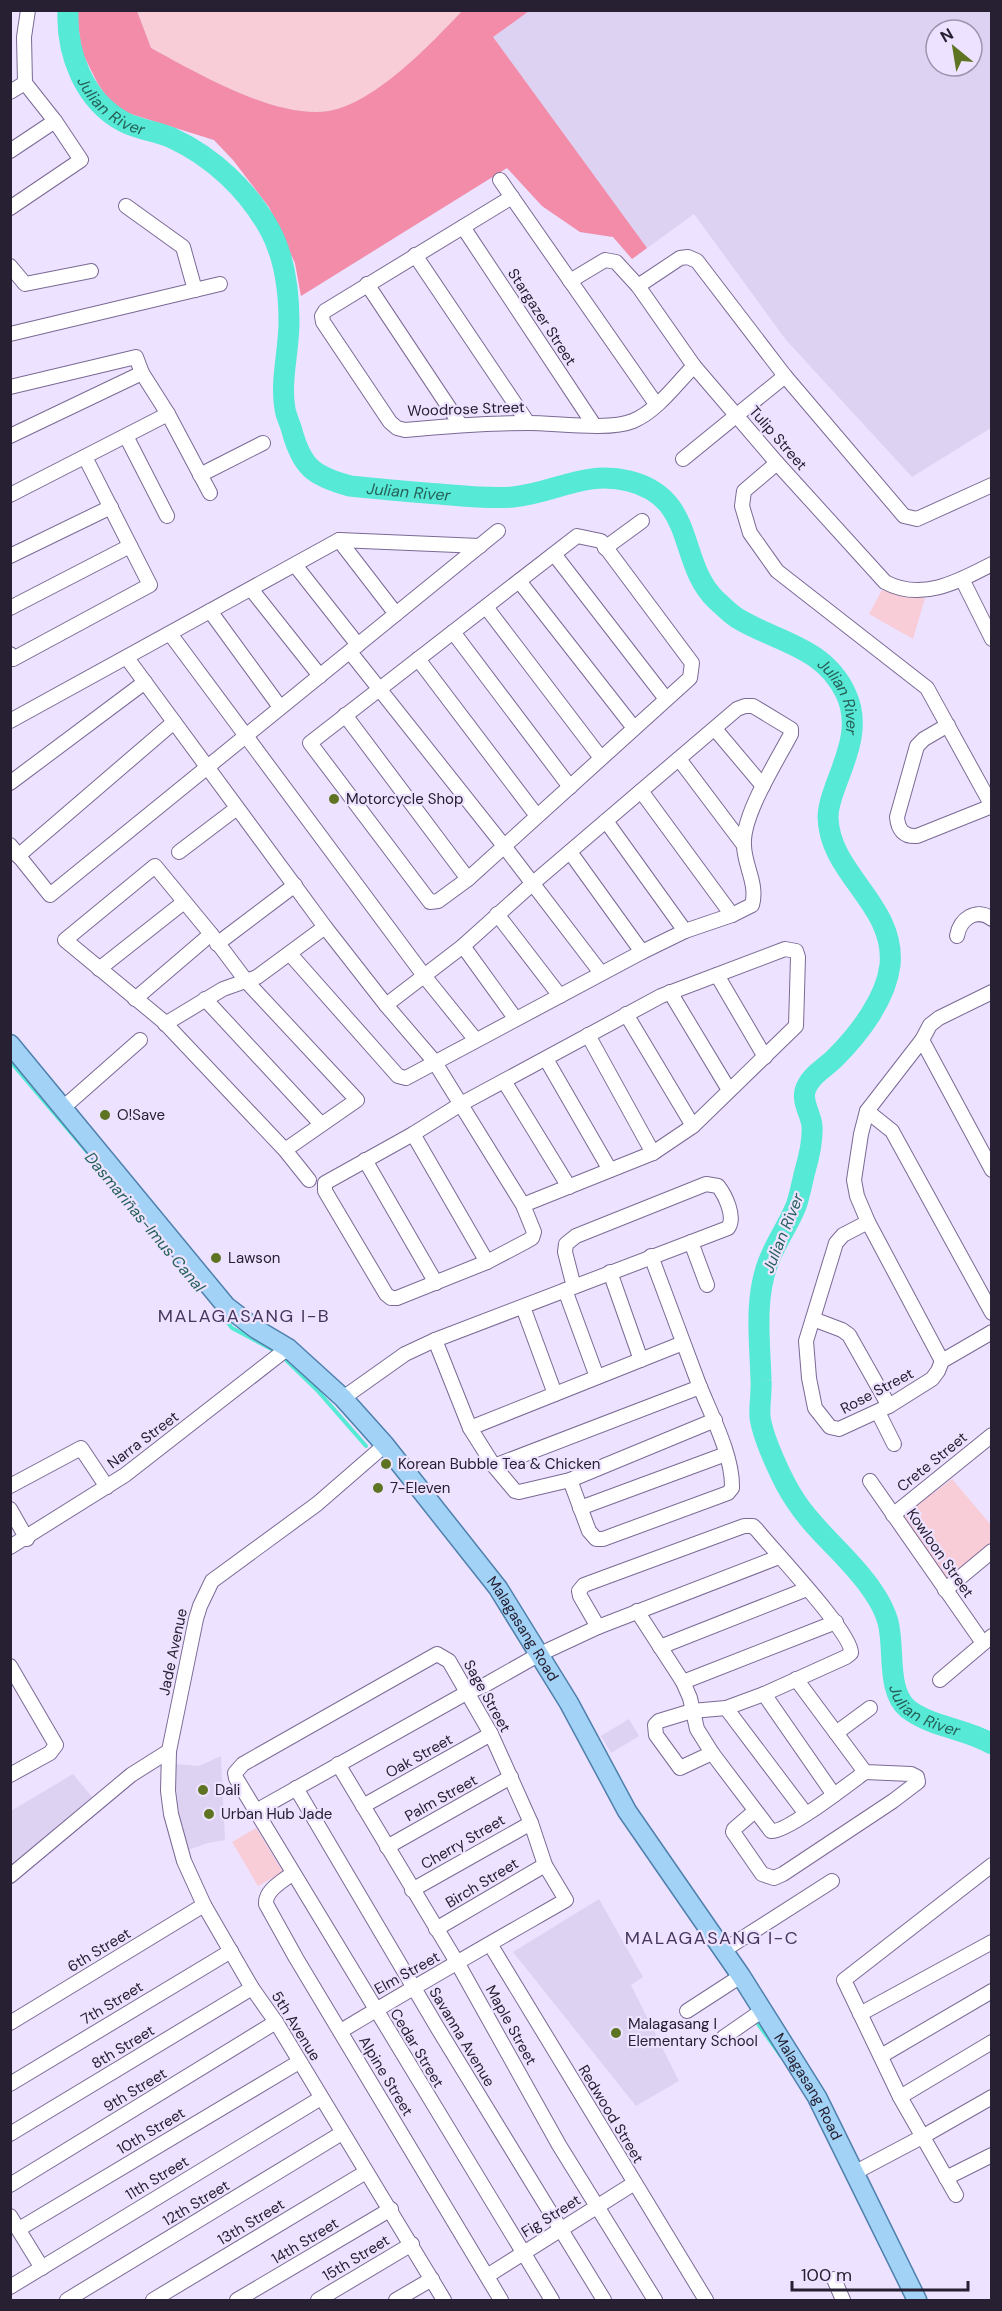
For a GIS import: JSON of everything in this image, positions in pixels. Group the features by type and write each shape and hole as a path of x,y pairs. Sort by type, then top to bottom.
{"main road":[{"name":"Malagasang Road","path":"10,1044 226,1306 256,1329 288,1348 343,1398 385,1445 498,1588 569,1703 627,1811 724,1950 817,2097 917,2301"}],"street":[{"path":"10,208 81,160 25,83 17,39 28,10"},
{"path":"10,92 25,83"},
{"path":"10,151 55,122"},
{"path":"500,180 656,404"},
{"name":"Woodrose Street","path":"512,197 367,284 325,311 322,316 323,322 390,422 397,428 405,430 460,424 594,425 627,423 637,420 656,404 694,366"},
{"path":"126,206 183,247 195,290"},
{"name":"Stargazer Street","path":"463,227 594,425"},
{"path":"415,255 528,423"},
{"path":"638,286 680,258 688,256 697,261 785,376 904,516 917,519 992,485"},
{"name":"Tulip Street","path":"570,281 605,260 616,262 638,286 694,366 777,463 885,582 919,591 930,590 962,579 992,564"},
{"path":"10,266 25,284 91,271"},
{"path":"367,284 460,424"},
{"path":"10,334 220,285"},
{"path":"10,387 136,357 142,373 168,414 210,493"},
{"path":"10,436 142,373"},
{"path":"683,459 785,376"},
{"path":"10,495 168,414"},
{"path":"126,436 167,516"},
{"path":"200,475 263,443"},
{"path":"10,654 13,659 150,585 86,457"},
{"path":"777,463 744,491 742,506 750,533 777,571 927,688 948,725 992,806 918,836 910,836 902,832 898,826 897,817 917,746 924,739 948,725"},
{"path":"10,556 111,507"},
{"path":"605,548 642,521"},
{"path":"174,722 14,850 50,895 498,531"},
{"path":"577,536 601,542 692,663 690,678 468,879 433,903 425,898 310,743 554,554 577,536"},
{"path":"10,721 339,540 480,546"},
{"path":"339,540 396,614"},
{"path":"10,608 130,546"},
{"path":"554,554 666,699"},
{"path":"295,565 380,688 601,973"},
{"path":"962,579 992,639"},
{"path":"519,581 634,728"},
{"path":"251,588 320,675"},
{"path":"486,607 601,758"},
{"path":"210,611 280,707"},
{"path":"453,632 570,787"},
{"path":"171,634 425,976 476,1039"},
{"path":"127,658 325,927 386,1005 434,1061 461,1104 522,1205 533,1227 532,1238 487,1262 392,1298 386,1294 325,1191 325,1183 413,1134 461,1104 670,992 785,949 796,951 798,957 796,1026 693,1126 653,1153 522,1205"},
{"path":"418,659 537,816"},
{"path":"10,783 145,682"},
{"path":"290,954 398,1076 406,1078 434,1061 642,952 752,905 754,898 743,844 750,815 791,734 791,729 753,706 745,706 737,710 497,914 463,946 386,1005"},
{"path":"345,715 468,879"},
{"path":"715,729 763,786"},
{"path":"679,759 743,844"},
{"path":"641,791 732,915"},
{"path":"179,852 237,808"},
{"path":"606,821 685,932"},
{"path":"570,852 642,952"},
{"path":"285,1150 357,1100 247,982 155,866 65,940 165,1024 285,1150 309,1180"},
{"path":"135,999 214,939 294,885"},
{"path":"99,969 184,902"},
{"path":"957,936 958,929 964,920 976,913 985,914 992,919"},
{"path":"497,914 560,996"},
{"path":"165,1024 223,989 257,977 325,927"},
{"path":"463,946 515,1018"},
{"path":"717,975 765,1057"},
{"path":"670,992 729,1090"},
{"path":"942,1361 868,1222 857,1196 854,1180 867,1111 935,1020 992,992"},
{"path":"205,999 321,1124"},
{"path":"626,1014 693,1126"},
{"path":"588,1035 653,1153"},
{"path":"64,1107 140,1040"},
{"path":"922,1040 992,1170"},
{"path":"546,1059 610,1170"},
{"path":"504,1081 569,1187"},
{"path":"867,1111 892,1131 992,1313"},
{"path":"413,1134 487,1262"},
{"path":"365,1160 436,1282"},
{"path":"343,1398 405,1354 435,1340 523,1307 569,1288 651,1256 728,1228 732,1217 718,1186 706,1184 571,1239 566,1244 569,1288 597,1377"},
{"path":"868,1222 843,1236 836,1243 813,1319 849,1335 884,1409 894,1444"},
{"path":"691,1242 707,1286"},
{"path":"570,1480 592,1536 596,1539 603,1539 728,1493 732,1488 726,1454 715,1420 700,1387 651,1256"},
{"path":"610,1272 641,1360"},
{"path":"523,1307 555,1394"},
{"name":"Rose Street","path":"813,1319 806,1341 811,1394 815,1408 830,1427 839,1429 884,1409 932,1379 942,1361 992,1332"},
{"path":"435,1340 470,1428 494,1466 511,1488 519,1492 570,1480 715,1420"},
{"path":"470,1428 683,1343"},
{"name":"Narra Street","path":"10,1547 27,1539 125,1475 288,1348"},
{"path":"494,1466 700,1387"},
{"name":"Crete Street","path":"893,1515 992,1435"},
{"name":"Jade Avenue","path":"169,1750 198,1612 212,1581 318,1504 385,1445"},
{"path":"10,1486 81,1448 106,1487"},
{"path":"580,1508 726,1454"},
{"name":"Kowloon Street","path":"870,1481 945,1590 987,1640"},
{"path":"10,1509 27,1539"},
{"path":"598,1627 579,1591 585,1586 749,1525 757,1530 836,1622 851,1645 851,1653 764,1694 726,1708 692,1711 659,1721 655,1725 656,1735 680,1768 712,1753"},
{"path":"945,1590 992,1551"},
{"path":"256,1811 536,1652 779,1557"},
{"path":"660,1647 807,1589"},
{"path":"637,1611 683,1682 690,1698 697,1729 755,1811 767,1827 774,1832 806,1814 865,1772 911,1774 918,1779 915,1785 893,1801 774,1878 762,1874 733,1832 736,1826 755,1811"},
{"path":"683,1682 836,1622"},
{"path":"940,1680 987,1640"},
{"name":"Sage Street","path":"256,1811 236,1778 237,1769 421,1662 437,1654 444,1657 468,1692 491,1734 531,1823 545,1865 566,1900 490,1944"},
{"path":"10,1666 56,1745 50,1753 12,1770"},
{"path":"796,1679 865,1772"},
{"path":"764,1694 834,1795"},
{"path":"726,1708 806,1814"},
{"path":"837,1733 870,1708"},
{"name":"Oak Street","path":"363,1806 491,1734"},
{"path":"10,1876 131,1775 169,1750"},
{"name":"5th Avenue","path":"169,1750 168,1791 171,1814 184,1861 204,1905 252,1988 276,2022 412,2244 444,2301"},
{"name":"Maple Street","path":"338,1764 458,1964 559,2145 655,2301"},
{"name":"Palm Street","path":"387,1847 511,1777"},
{"name":"Savanna Avenue","path":"296,1788 604,2301"},
{"name":"Cedar Street","path":"256,1811 552,2301"},
{"name":"Cherry Street","path":"412,1890 531,1823"},
{"name":"Birch Street","path":"436,1929 545,1865"},
{"path":"956,2195 900,2097 844,1980 992,1865"},
{"name":"Alpine Street","path":"293,1873 269,1892 266,1904 501,2301"},
{"path":"724,1950 832,1881"},
{"name":"6th Street","path":"10,2023 204,1905"},
{"path":"860,2014 992,1942"},
{"name":"Elm Street","path":"341,2031 490,1944"},
{"name":"Redwood Street","path":"490,1944 633,2184 706,2301"},
{"name":"7th Street","path":"10,2084 231,1951"},
{"path":"687,2012 741,1976"},
{"name":"8th Street","path":"10,2134 252,1988"},
{"path":"881,2056 992,1991"},
{"path":"724,2037 763,2010"},
{"name":"9th Street","path":"10,2185 276,2022"},
{"path":"900,2097 992,2042"},
{"name":"10th Street","path":"19,2229 299,2062"},
{"path":"854,2173 992,2097"},
{"name":"11th Street","path":"10,2287 321,2098"},
{"name":"12th Street","path":"67,2301 342,2133"},
{"path":"946,2178 992,2154"},
{"name":"13th Street","path":"153,2301 366,2172"},
{"name":"Fig Street","path":"487,2276 633,2184"},
{"name":"14th Street","path":"237,2301 391,2210"},
{"path":"10,2216 42,2268"},
{"name":"15th Street","path":"318,2301 412,2244"},
{"path":"396,2301 432,2279"},
{"path":"834,2279 843,2301"}],"shaded area":[{"path":"76,10 991,11 991,428 912,477 786,340 694,214 632,259 614,237 580,232 542,206 507,168 301,296 295,263 269,207 233,160 214,140 115,109 98,84 82,52"},
{"path":"76,10 137,11 151,48 237,92 285,108 308,112 329,111 347,106 365,97 418,55 462,11 529,11 493,37 647,248 632,259 613,237 580,232 542,206 507,168 301,296 295,263 269,207 233,160 214,140 115,109 98,84 82,52"},
{"path":"137,11 462,11 401,71 365,97 347,106 329,111 308,112 285,108 237,92 151,48"},
{"path":"882,590 925,598 913,639 869,614"},
{"path":"952,1479 991,1525 991,1542 946,1580 902,1516"},
{"path":"629,1719 639,1736 611,1753 601,1736"},
{"path":"221,1756 225,1840 188,1850 177,1806 175,1764 199,1766"},
{"path":"73,1774 92,1797 11,1866 11,1811"},
{"path":"256,1828 283,1872 258,1886 232,1842"},
{"name":"Malagasang I Elementary School","path":"599,1899 643,1977 631,1985 679,2081 636,2106 513,1952"}],"waterway":[{"name":"Julian River","path":"68,10 70,43 74,59 88,89 98,102 124,122 172,138 202,155 240,188 270,230 283,263 288,298 289,333 284,377 285,409 300,453 311,468 318,474 350,486 476,497 504,498 528,495 598,478 629,481 651,489 666,501 676,516 704,585 716,600 737,618 812,655 837,678 846,694 852,716 851,738 829,808 831,837 839,856 883,925 889,944 890,965 883,990 862,1027 844,1049 814,1077 805,1091 812,1126 809,1154 796,1206 771,1256 764,1277 759,1306 760,1417 774,1460 795,1500 813,1524 854,1567 882,1606 888,1622 892,1668 901,1701 908,1709 928,1720 971,1734 992,1744"},
{"name":"Dasmariñas-Imus Canal","path":"10,1061 105,1173"},
{"name":"Dasmariñas-Imus Canal","path":"218,1310 232,1328 277,1352"},
{"name":"Dasmariñas-Imus Canal","path":"283,1357 317,1390 366,1446"},
{"path":"756,2021 781,2056"}],"place":[{"name":"Motorcycle Shop","path":"334,799"},
{"name":"O!Save","path":"105,1115"},
{"name":"Lawson","path":"216,1258"},
{"name":"Korean Bubble Tea & Chicken","path":"386,1464"},
{"name":"7-Eleven","path":"378,1488"},
{"name":"Dali","path":"203,1790"},
{"name":"Urban Hub Jade","path":"209,1814"},
{"name":"Malagasang I Elementary School","path":"616,2033"}],"district":[{"name":"MALAGASANG I-B","path":"244,1316"},
{"name":"MALAGASANG I-C","path":"712,1938"}]}
